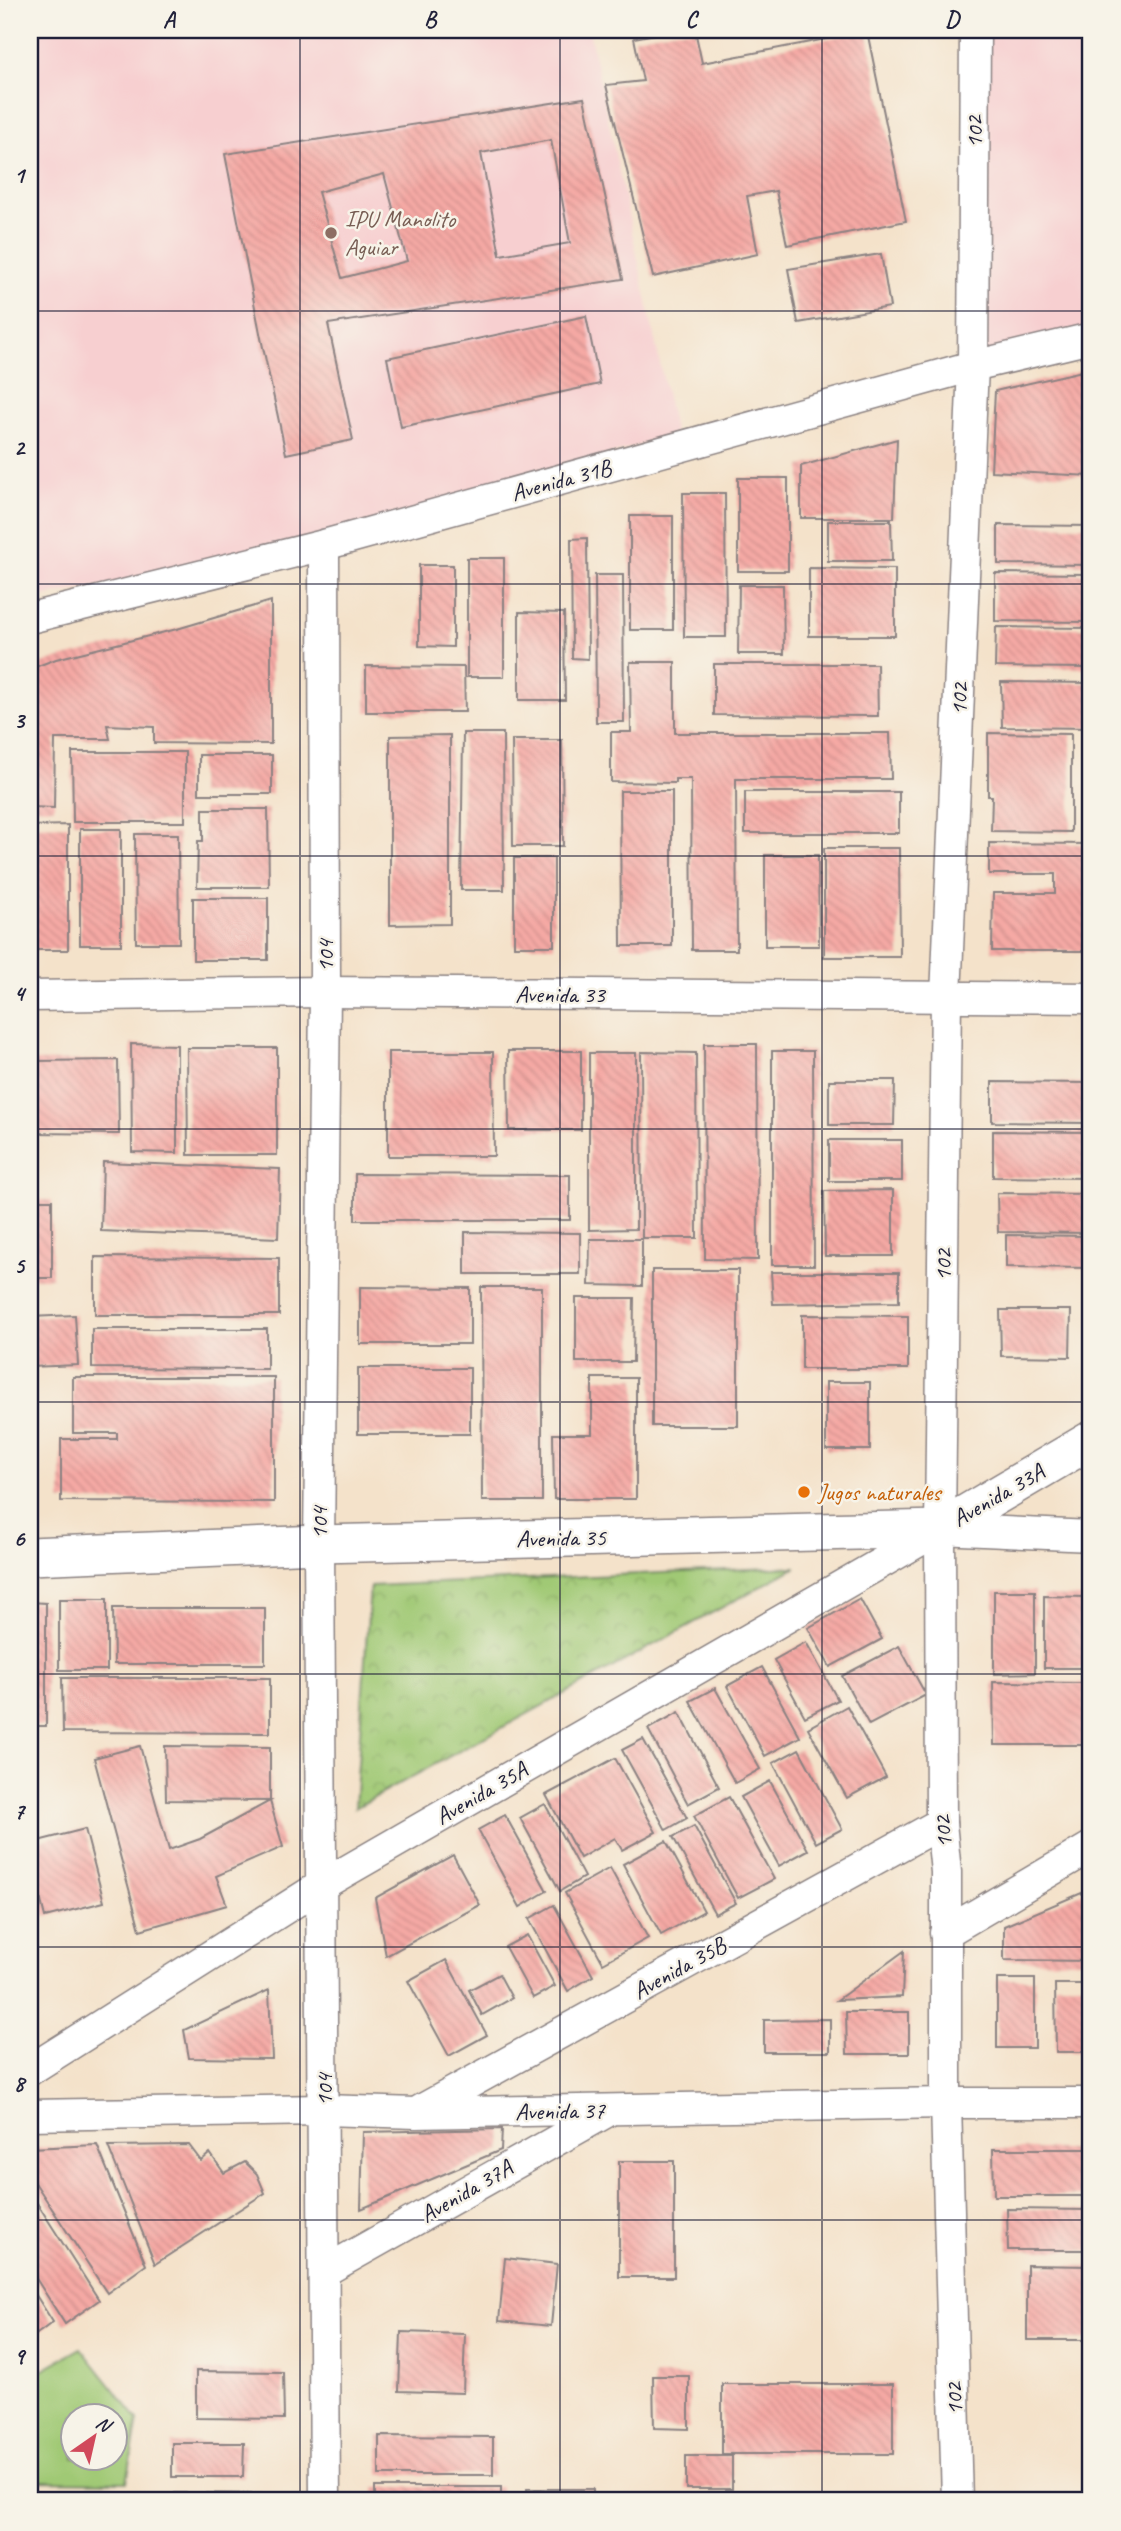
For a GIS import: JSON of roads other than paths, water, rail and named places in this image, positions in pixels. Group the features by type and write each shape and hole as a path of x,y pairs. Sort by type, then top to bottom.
{"street":[{"name":"102","path":"957,2501 946,2103 946,1871 941,1823 940,1529 946,997 973,366 975,30"},
{"name":"Avenida 31B","path":"30,618 324,545 973,366 1091,338"},
{"name":"104","path":"324,545 325,992 319,1544 326,2501"},
{"name":"Avenida 33","path":"30,996 325,992 1091,998"},
{"name":"Avenida 33A","path":"940,1529 1091,1440"},
{"name":"Avenida 35","path":"30,1556 319,1544 940,1529 1091,1536"},
{"name":"Avenida 35A","path":"30,2070 322,1885 940,1529"},
{"name":"Avenida 35B","path":"416,2113 941,1823"},
{"path":"945,1933 1091,1847"},
{"name":"Avenida 37","path":"30,2115 324,2110 416,2113 608,2111 946,2103 1091,2103"},
{"name":"Avenida 37A","path":"325,2271 608,2111"}],"place":[{"name":"IPU Manolito Aguiar","path":"331,233"},
{"name":"Jugos naturales","path":"804,1492"}]}
